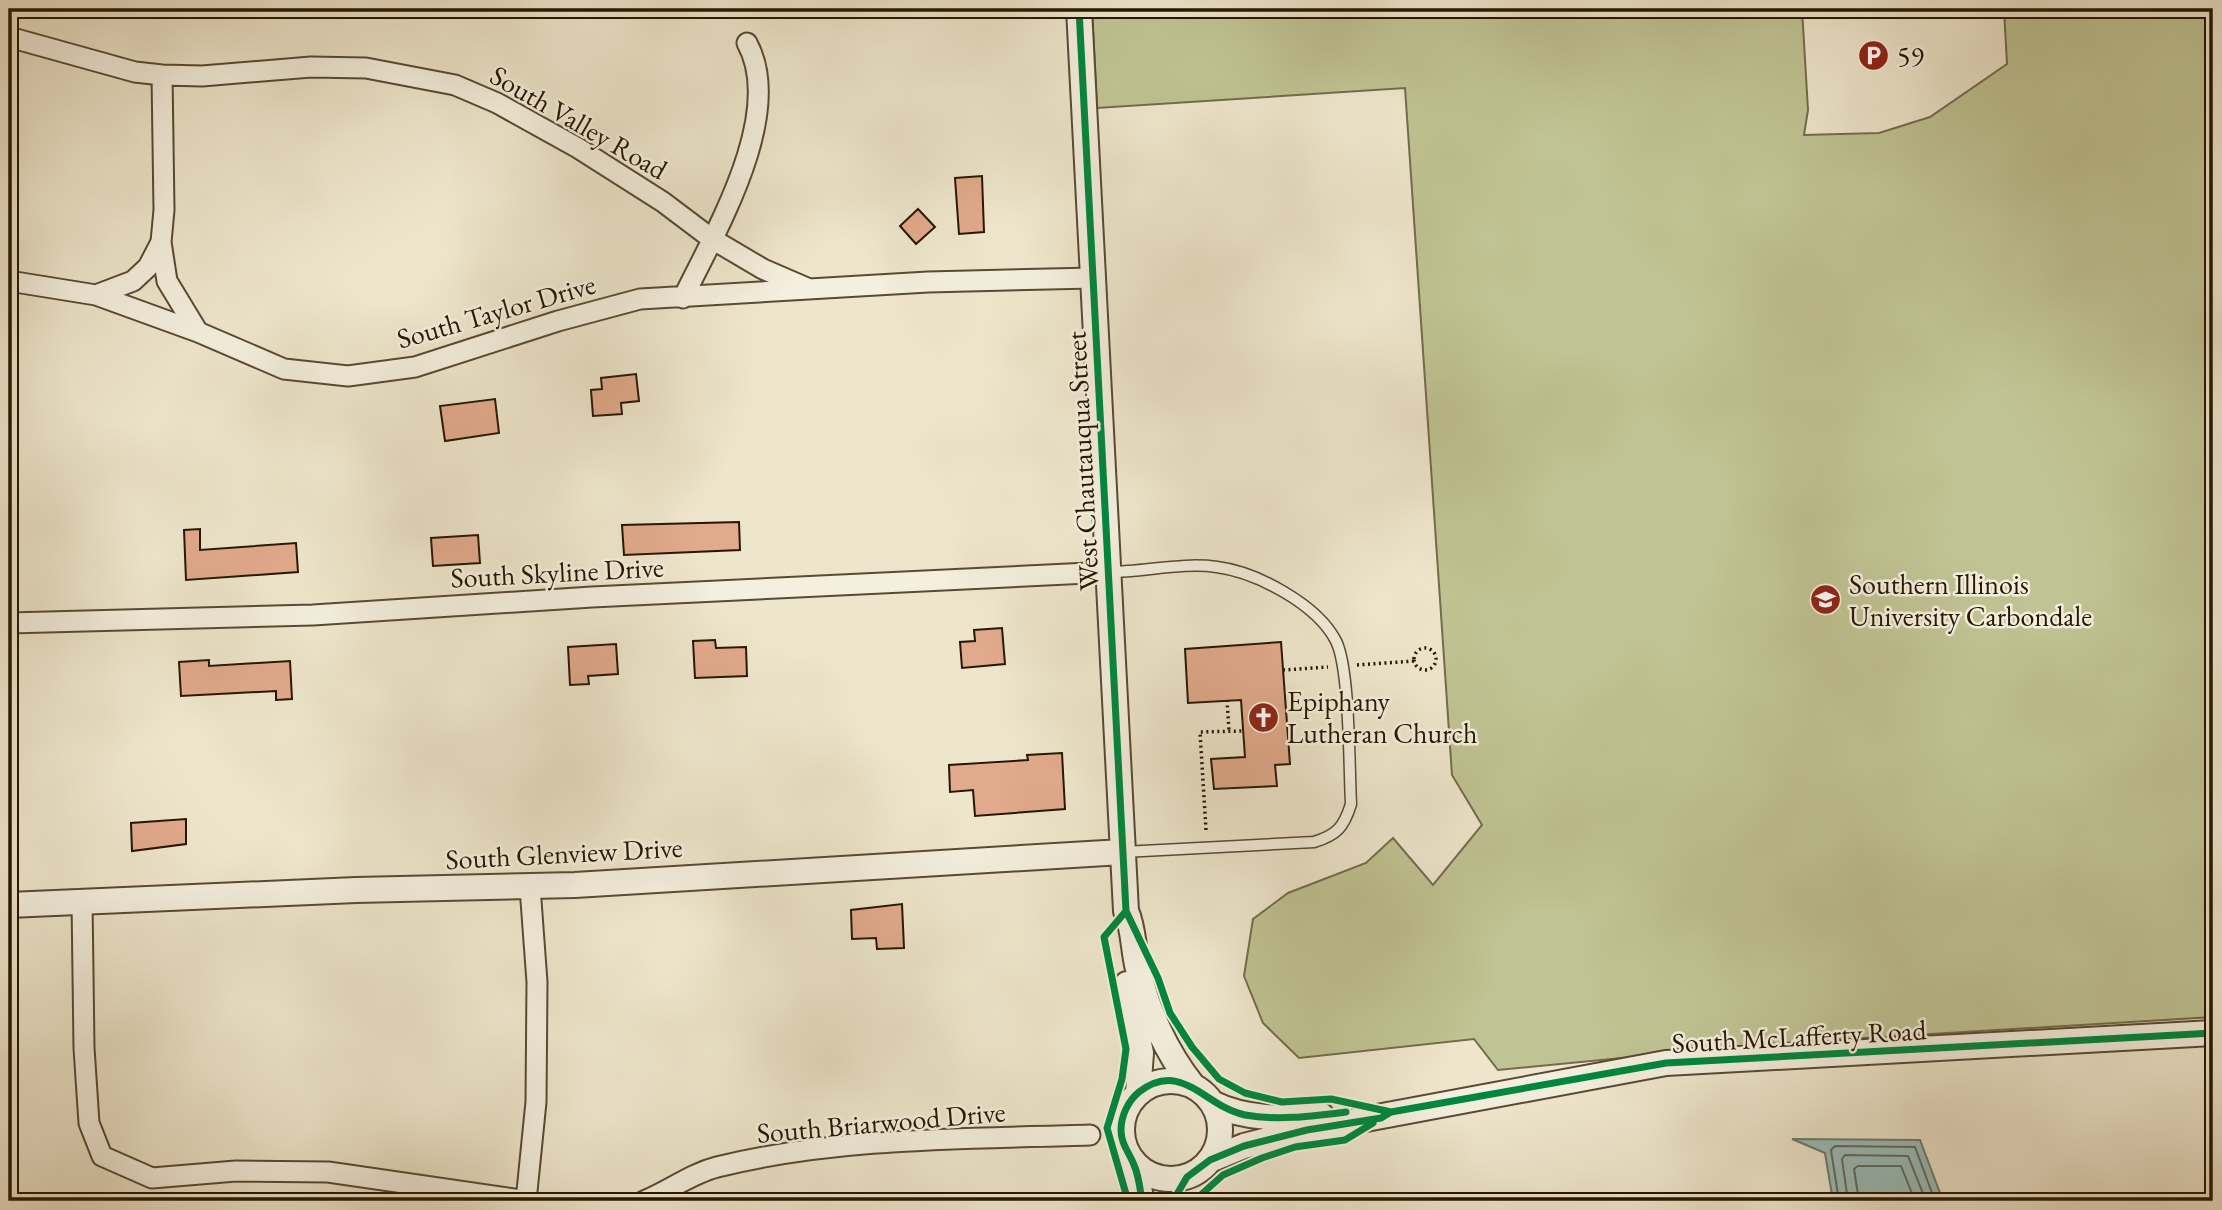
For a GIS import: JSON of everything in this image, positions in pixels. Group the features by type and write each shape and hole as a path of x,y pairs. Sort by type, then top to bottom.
{"street":[{"name":"West Chautauqua Street","path":"1079,9 1126,911 1131,921 1137,964 1149,1007 1165,1041 1193,1086 1212,1102"},
{"name":"South Valley Road","path":"9,37 135,72 162,75 202,76 311,67 366,68 455,85 497,103 578,148 663,202 712,239 763,269 811,290"},
{"path":"683,298 712,239 747,153 758,109 756,59 747,43"},
{"path":"162,75 162,242 167,281 198,332"},
{"path":"9,281 96,295 133,281 148,267 162,242"},
{"name":"South Taylor Drive","path":"96,295 198,332 284,369 348,376 415,367 558,321 640,299 936,282 1093,278"},
{"name":"South Skyline Drive","path":"9,622 313,615 592,597 1110,572"},
{"name":"South Glenview Drive","path":"9,905 82,900 530,887 1122,852"},
{"path":"82,900 84,1048 89,1123 102,1156 152,1178 236,1171 328,1172 527,1201 536,1102 537,982 530,887"},
{"name":"West Chautauqua Street","path":"1126,911 1121,923 1123,954 1141,1053 1138,1093 1126,1108 1121,1127 1124,1146 1133,1163 1142,1201"},
{"name":"South McLafferty Road","path":"1210,1160 1275,1137 1381,1118 1391,1112 1666,1063 2213,1033"},
{"path":"1138,1093 1167,1081 1193,1086"},
{"path":"1173,1201 1187,1177 1210,1160 1218,1146 1220,1130 1212,1102"},
{"name":"South McLafferty Road","path":"1212,1102 1234,1112 1260,1117 1379,1109 1391,1112"},
{"name":"South Briarwood Drive","path":"644,1201 683,1179 715,1168 792,1153 931,1139 1090,1135"},
{"path":"1133,1163 1158,1178 1187,1177"}],"lane":[{"path":"1110,572 1217,567 1278,587 1320,620 1336,642 1342,666 1351,804 1345,823 1339,831 1314,842 1122,852"}],"path":[{"path":"1421,649 1432,650 1436,657 1433,667 1427,670 1417,667 1414,661 1421,649"},
{"path":"1283,670 1414,661"},
{"path":"1227,701 1229,731"},
{"path":"1206,830 1200,732 1243,731"}],"green space":[{"name":"Southern Illinois University Carbondale","path":"1092,9 1802,9 1808,110 1804,135 1879,133 1930,117 2007,64 2004,9 2213,9 2213,1017 1766,1044 1498,1070 1474,1039 1299,1058 1263,1023 1244,976 1253,919 1288,893 1366,863 1393,838 1433,885 1482,825 1452,775 1405,88 1097,108"}],"water":[{"path":"1792,1139 1920,1140 1943,1201 1833,1201 1825,1153"}],"building":[{"path":"982,176 984,232 959,234 955,178"},
{"path":"918,209 935,227 916,244 900,226"},
{"path":"636,374 639,401 621,403 622,414 593,416 591,390 602,389 601,378"},
{"path":"495,399 499,433 445,441 440,406"},
{"path":"739,522 740,550 624,555 622,525"},
{"path":"200,529 200,550 296,543 298,572 186,580 184,530"},
{"path":"478,535 480,563 433,566 431,538"},
{"path":"1002,628 1005,664 962,668 960,642 975,641 974,630"},
{"path":"715,640 716,648 746,647 747,676 695,678 693,641"},
{"name":"Epiphany Lutheran Church","path":"1281,642 1290,764 1275,765 1277,786 1214,789 1211,759 1245,757 1241,700 1188,703 1185,649"},
{"path":"616,644 618,674 588,676 589,684 570,685 568,647"},
{"path":"209,660 209,666 290,661 292,699 276,700 276,691 181,696 179,662"},
{"path":"1062,753 1065,809 975,816 973,790 950,792 949,765 1028,760 1027,755"},
{"path":"186,819 186,844 132,851 131,823"},
{"path":"902,904 904,948 877,949 876,938 852,939 851,910"}],"cycle path":[{"path":"1079,9 1126,911 1158,978 1170,1013 1192,1047 1219,1079 1245,1093 1282,1102 1331,1099 1391,1112"},
{"path":"1126,911 1104,937 1126,1049 1122,1079 1107,1128 1128,1201"},
{"path":"1173,1201 1187,1177 1210,1160 1244,1146 1307,1130 1381,1118 1391,1112 1666,1063 2213,1033"},
{"path":"1142,1201 1136,1169 1122,1140 1121,1125 1128,1104 1139,1092 1154,1083 1181,1083 1231,1110 1257,1117 1283,1118 1346,1112"},
{"path":"1194,1201 1223,1175 1262,1158 1295,1147 1345,1140 1373,1123"}],"place":[{"name":"59","path":"1874,56"},
{"name":"Southern Illinois University Carbondale","path":"1826,600"},
{"name":"Epiphany Lutheran Church","path":"1264,717"}]}
